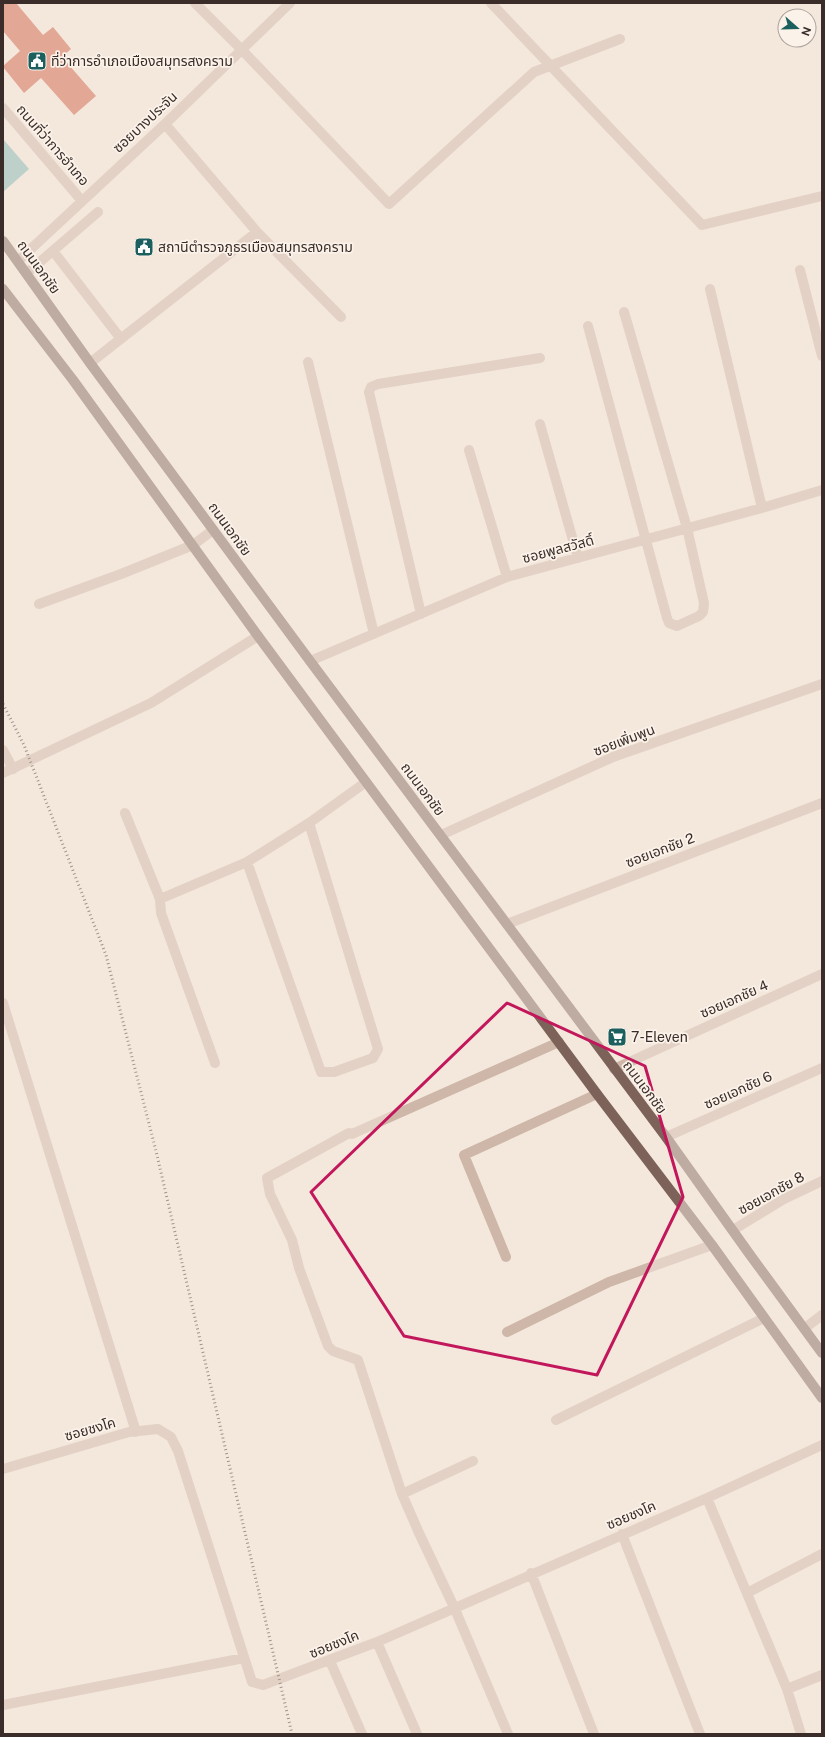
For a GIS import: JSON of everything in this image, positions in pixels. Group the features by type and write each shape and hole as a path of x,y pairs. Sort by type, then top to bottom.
{"main road":[{"name":"ถนนเอกชัย","path":"3,241 90,363 310,662 666,1137 822,1353"},
{"path":"3,289 73,380 258,636 597,1094 712,1245 822,1398"}],"street":[{"path":"195,3 389,204 534,72 620,40"},
{"name":"ซอยบางประจัน","path":"18,260 165,124 290,3"},
{"path":"491,3 702,225 822,196"},
{"name":"ถนนที่ว่าการอำเภอ","path":"3,108 82,200"},
{"path":"165,124 257,232 341,317"},
{"path":"27,273 98,212"},
{"path":"90,363 257,232"},
{"path":"53,251 121,339"},
{"path":"800,270 822,356"},
{"path":"710,289 762,508"},
{"path":"588,326 667,618 669,624 677,626 699,616 703,612 704,603 687,528 624,312"},
{"path":"421,614 369,392 371,387 378,384 540,358"},
{"path":"308,362 374,634"},
{"path":"540,424 578,558"},
{"path":"469,450 507,577"},
{"name":"ซอยพูลสวัสดิ์","path":"310,662 507,577 762,508 822,490"},
{"path":"39,604 121,574 193,545 213,530"},
{"path":"3,773 151,703 258,636"},
{"name":"ซอยเพิ่มพูน","path":"441,835 613,757 822,684"},
{"path":"3,750 13,768"},
{"path":"160,899 247,862 309,824 366,782"},
{"name":"ซอยเอกชัย 2","path":"507,924 822,803"},
{"path":"125,813 160,899 161,913 216,1063"},
{"path":"247,862 321,1072 334,1072 373,1058 378,1049 309,824"},
{"name":"ซอยเอกชัย 4","path":"614,1069 822,974"},
{"path":"3,1003 136,1432"},
{"path":"508,1734 454,1607 418,1533 402,1494 358,1360 333,1351 328,1346 299,1268 292,1240 270,1194 267,1178 350,1133 352,1134 559,1042"},
{"name":"ซอยเอกชัย 6","path":"666,1137 822,1068"},
{"path":"506,1257 464,1155 597,1094"},
{"name":"ซอยเอกชัย 8","path":"733,1230 784,1199 822,1181"},
{"path":"507,1332 609,1282 712,1245"},
{"path":"805,1328 822,1315"},
{"path":"556,1420 764,1318"},
{"name":"ซอยชงโค","path":"3,1469 136,1432 158,1429 171,1437 178,1451 252,1682 263,1686 377,1642 531,1573 708,1498 822,1445"},
{"path":"402,1494 473,1461"},
{"path":"708,1498 786,1689 801,1734"},
{"path":"622,1534 700,1734"},
{"path":"747,1592 822,1554"},
{"path":"531,1573 594,1734"},
{"path":"377,1642 417,1734"},
{"path":"3,1705 244,1658"},
{"path":"330,1661 362,1734"},
{"path":"786,1689 822,1675"}],"highlighted area":[{"path":"507,1003 645,1066 683,1197 597,1375 404,1336 311,1192"}],"water":[{"path":"3,139 29,169 3,192"}],"building":[{"name":"ที่ว่าการอำเภอเมืองสมุทรสงคราม","path":"3,3 16,3 43,35 53,27 71,49 62,57 96,96 74,115 41,78 24,93 3,67 20,51 3,31"}],"railway":[{"path":"3,704 24,745 106,955 156,1151 292,1734"}],"place":[{"name":"ที่ว่าการอำเภอเมืองสมุทรสงคราม","path":"37,61"},
{"name":"สถานีตำรวจภูธรเมืองสมุทรสงคราม","path":"144,247"},
{"name":"7-Eleven","path":"617,1037"}]}
